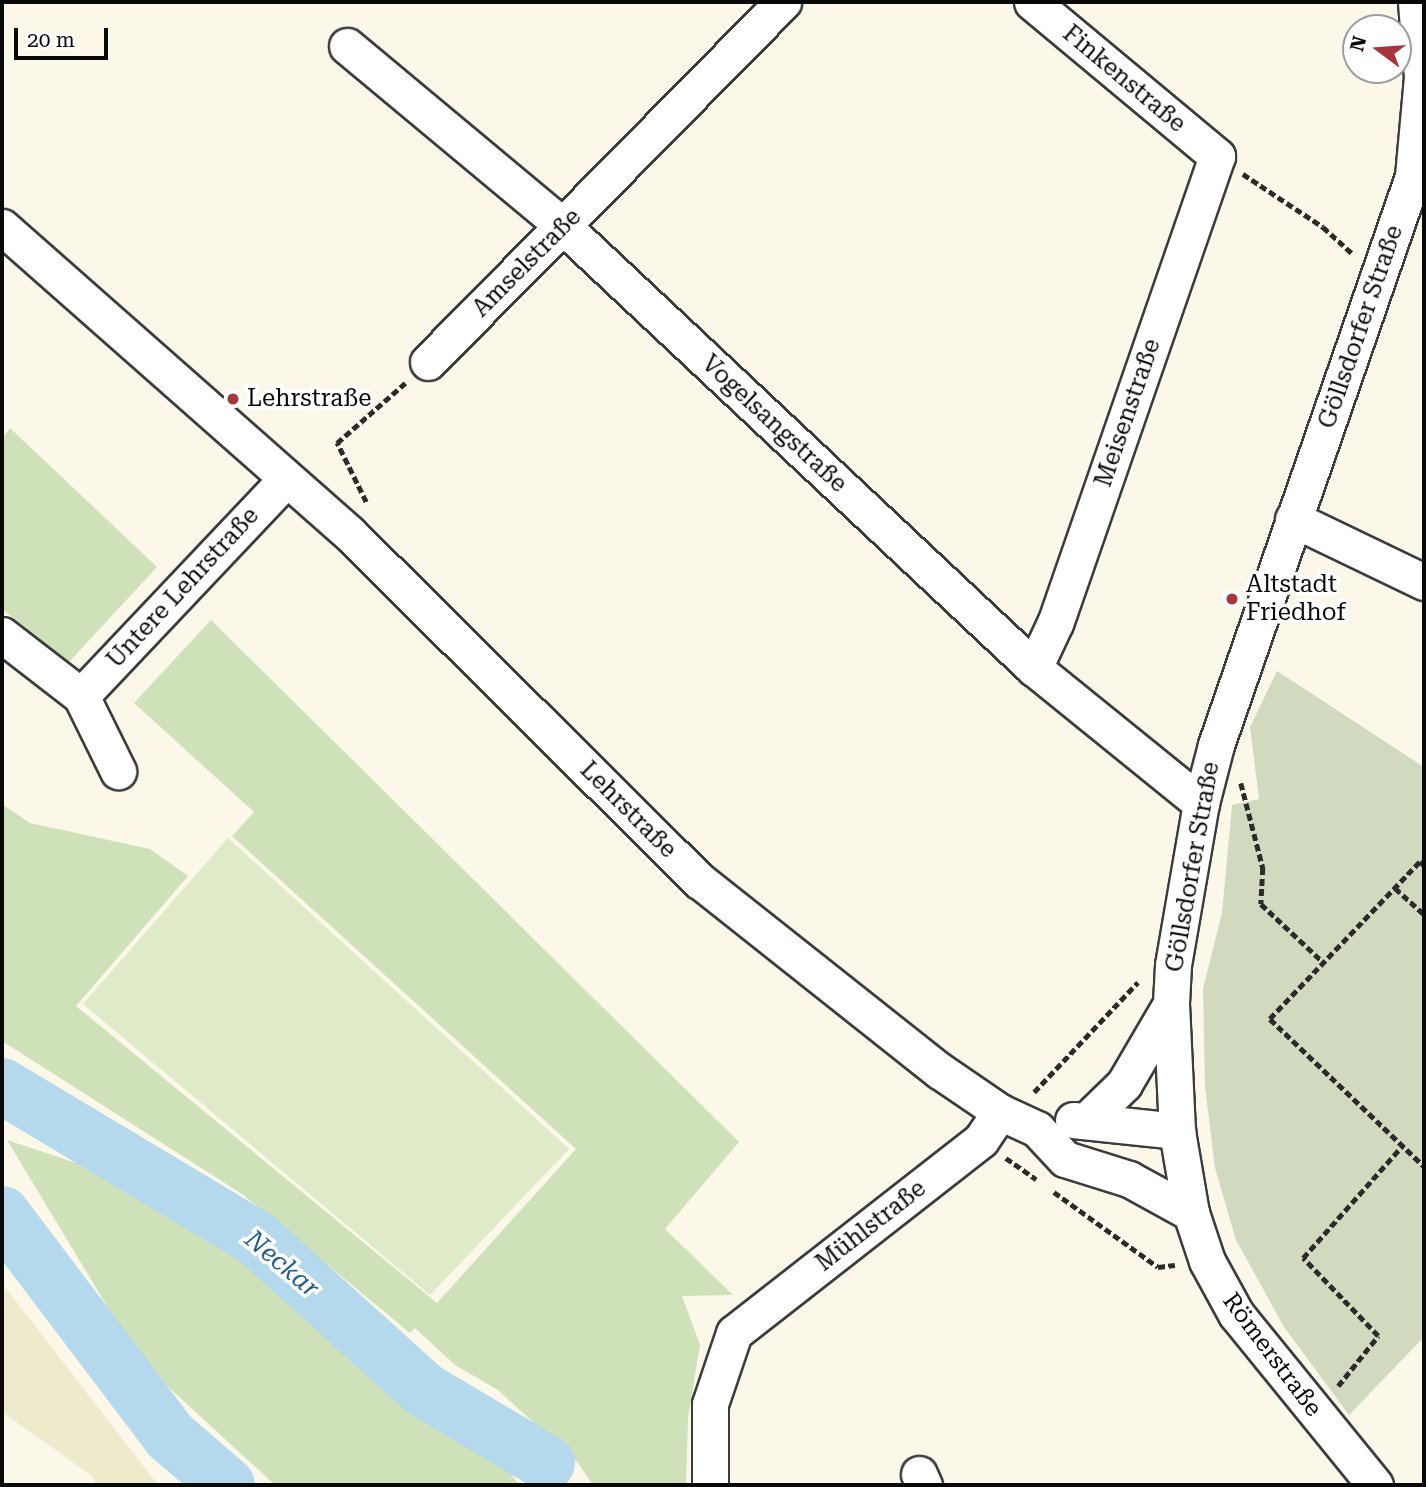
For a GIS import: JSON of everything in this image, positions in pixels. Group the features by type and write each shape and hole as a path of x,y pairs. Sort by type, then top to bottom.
{"street":[{"name":"Amselstraße","path":"428,362 783,2"},
{"name":"Finkenstraße","path":"1032,2 1217,156"},
{"name":"Göllsdorfer Straße","path":"1191,1213 1177,1131 1171,1003 1173,965 1200,803 1216,745 1413,176 1423,37 1416,2"},
{"name":"Vogelsangstraße","path":"347,46 564,227 1034,668 1200,803"},
{"name":"Meisenstraße","path":"1034,668 1055,623 1217,156"},
{"name":"Lehrstraße","path":"2,227 285,480 349,533 700,881 940,1071 1009,1132 1065,1159 1129,1179 1191,1213"},
{"name":"Untere Lehrstraße","path":"81,696 285,480"},
{"path":"1293,519 1424,582"},
{"path":"2,635 81,696 118,771"},
{"path":"1087,1120 1124,1084 1171,1003"},
{"path":"1009,1132 1087,1120 1177,1131"},
{"name":"Mühlstraße","path":"710,1485 710,1404 734,1333 1009,1132"},
{"name":"Römerstraße","path":"1191,1213 1207,1261 1236,1314 1375,1485"}],"path":[{"path":"1217,156 1323,226"},
{"path":"349,533 370,509 337,443 428,362"},
{"path":"1216,745 1240,779 1263,868 1261,904 1323,962"},
{"path":"1424,866 1420,862 1270,1019 1424,1166"},
{"path":"1395,888 1424,914"},
{"path":"1037,1181 1009,1132 1036,1086 1145,976 1173,965"},
{"path":"1315,1414 1378,1336 1303,1258 1403,1145"},
{"path":"1048,1188 1158,1267 1207,1261"}],"shaded area":[{"path":"2,1283 158,1485 96,1485 92,1476 2,1412"}],"green space":[{"path":"10,428 157,567 69,662 2,609 2,439"},
{"path":"211,620 739,1142 665,1229 733,1295 682,1296 700,1345 688,1418 686,1485 593,1485 578,1463 498,1390 455,1365 415,1328 410,1333 242,1194 2,1041 2,804 30,823 150,849 188,876 76,1006 437,1303 576,1149 232,836 254,812 134,703"},
{"path":"1277,671 1424,767 1424,1337 1349,1415 1284,1327 1236,1240 1215,1168 1205,1087 1203,989 1222,913 1232,805 1259,799 1250,727"},
{"path":"228,838 569,1149 430,1295 83,1004"},
{"path":"7,1140 109,1174 218,1235 313,1318 502,1462 519,1485 275,1485 140,1361"}],"waterway":[{"name":"Neckar","path":"2,1086 256,1238 424,1390 547,1463"},
{"name":"Neckar","path":"2,1214 170,1436 227,1485"}],"place":[{"name":"Lehrstraße","path":"233,399"},
{"name":"Altstadt Friedhof","path":"1232,599"}]}
